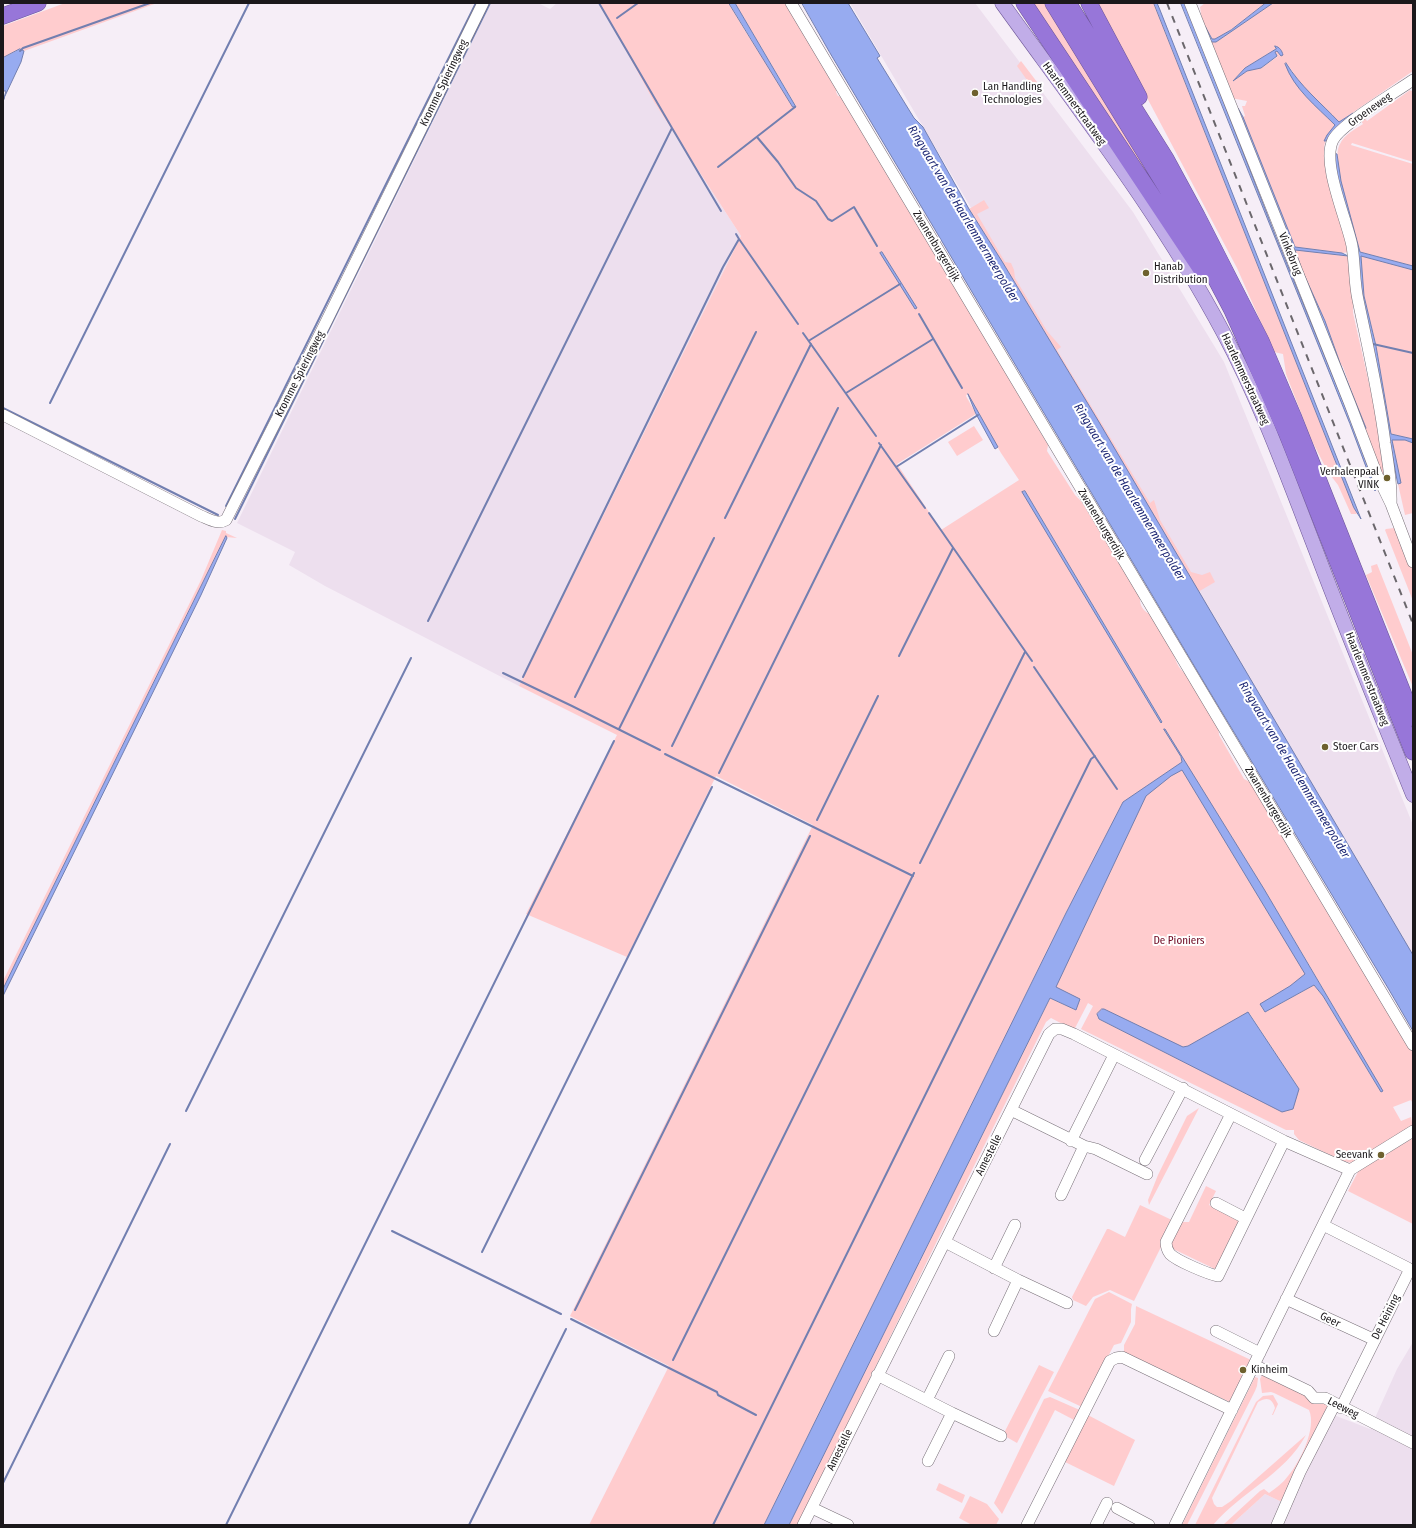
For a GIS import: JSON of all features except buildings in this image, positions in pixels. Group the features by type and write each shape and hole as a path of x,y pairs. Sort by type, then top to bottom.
{"highway":[{"path":"3,16 38,3"},
{"path":"1024,3 1204,274 1232,310"},
{"path":"1053,3 1177,205 1232,310 1287,434 1413,752"},
{"path":"1068,3 1166,160 1234,286 1264,348 1296,423 1413,718"},
{"path":"1089,3 1146,110 1166,160"}],"main road":[{"name":"Haarlemmerstraatweg","path":"1002,3 1143,200 1190,274 1224,332 1250,387 1279,456 1413,795"}],"street":[{"name":"Kromme Spieringweg","path":"3,415 201,516 222,523 226,520 330,316 483,3"},
{"name":"Zwanenburgerdijk","path":"791,3 1413,1045"},
{"name":"Vinkebrug","path":"1190,3 1377,475 1391,504 1413,562"},
{"name":"Groeneweg","path":"1331,145 1334,139 1344,128 1413,80"},
{"name":"Vinkebrug","path":"1331,145 1331,168 1352,246 1356,293 1384,435 1391,480 1391,504"},
{"name":"Amestelle","path":"803,1525 1049,1034 1055,1029 1062,1029 1114,1055"},
{"path":"1071,1141 1114,1055 1183,1088 1284,1141 1350,1170"},
{"path":"1144,1160 1183,1088"},
{"path":"1011,1110 1071,1141 1096,1149 1147,1174"},
{"path":"1231,1114 1166,1242 1167,1249 1171,1255 1209,1274 1218,1276 1245,1218 1284,1141"},
{"path":"1175,1525 1350,1170 1413,1131"},
{"path":"1061,1195 1084,1146"},
{"path":"1216,1203 1245,1218"},
{"name":"De Heining","path":"1277,1525 1300,1472 1374,1340 1408,1273 1408,1268 1323,1224"},
{"path":"994,1268 1015,1225"},
{"path":"945,1242 994,1268 1067,1303"},
{"path":"994,1331 1018,1280"},
{"name":"Geer","path":"1286,1298 1374,1340"},
{"path":"1216,1331 1260,1353"},
{"path":"926,1400 949,1356"},
{"path":"1027,1525 1110,1362 1116,1358 1122,1357 1232,1410"},
{"name":"Leeweg","path":"1254,1365 1308,1390 1314,1398 1325,1398 1338,1406 1413,1443"},
{"path":"878,1375 1001,1436"},
{"path":"928,1461 952,1413"},
{"path":"1096,1525 1112,1506 1150,1525"},
{"path":"812,1508 848,1525"}],"shaded area":[{"path":"491,3 538,3 550,9 557,3 600,3 654,102 741,236 519,686 325,586 289,565 295,552 237,523"},
{"path":"850,3 975,3 1133,212 1224,362 1413,825 1413,956"},
{"path":"1413,1342 1413,1525 1231,1525 1265,1494 1282,1502 1326,1412 1370,1429 1397,1369"}],"green space":[{"path":"65,3 157,3 24,51 20,49 3,58 3,26"},
{"name":"De Pioniers","path":"600,3 729,3 744,29 796,106 735,3 786,3 836,85 836,92 838,96 843,97 1048,445 1047,451 1075,495 1081,501 1140,596 1142,608 1152,615 1174,653 1179,666 1188,676 1218,726 1219,735 1244,779 1252,783 1413,1051 1413,1104 1411,1100 1393,1107 1401,1121 1411,1117 1413,1127 1352,1163 1343,1161 1299,1140 1294,1134 1294,1130 1286,1130 1081,1029 1093,1006 1088,1003 1074,1030 1051,1018 1046,1022 959,1196 798,1525 789,1525 1050,998 1076,1010 1077,1006 1054,986 1143,793 1183,766 1310,976 1261,1007 1265,1012 1314,985 1323,996 1381,1092 1284,923 1181,757 1182,762 1123,803 1066,913 764,1525 589,1525 669,1366 570,1316 813,825 716,776 627,957 526,914 617,735 519,686 741,236 654,102","holes":["967,394 1001,453 1019,480 941,530 897,464 976,414 966,396","1025,491 1162,722 1161,723 1023,492","1250,1014 1299,1089 1178,1058 1099,1019 1097,1016 1186,1052"]},
{"path":"1032,3 1044,3 1189,239"},
{"path":"1097,3 1154,3 1357,514 1351,514 1338,485 1328,472 1312,441 1286,374 1283,354 1274,352 1237,268"},
{"path":"1205,3 1266,3 1231,30 1215,39 1212,39 1206,27 1211,42 1216,42 1273,3 1413,3 1413,71 1339,122 1301,85 1287,63 1301,91 1335,125 1326,138 1324,151 1325,162 1350,252 1342,253 1295,247 1244,122 1243,117 1245,116 1242,106 1245,106 1247,101 1231,98 1202,20 1200,7","holes":["1276,49 1281,56 1277,51 1275,52 1277,57 1261,68 1247,71 1235,79 1245,68"]},
{"path":"1021,61 1037,82 1032,87 1017,66"},
{"path":"1410,90 1413,90 1413,162 1352,143 1351,145 1413,164 1413,266 1360,252 1344,196 1338,165 1340,144 1344,138 1350,132 1363,124 1361,121 1365,118 1367,121"},
{"path":"984,200 989,208 977,214 1005,262 1011,263 1015,278 1047,331 1061,347 1057,350 1150,503 1154,500 1160,520 1191,572 1202,575 1210,572 1215,582 1198,592 1056,351 969,209"},
{"path":"1295,249 1352,257 1353,313 1375,410 1387,477 1384,479 1343,367 1340,363 1325,321 1302,270"},
{"path":"1361,255 1413,270 1413,439 1391,434 1376,346 1364,296"},
{"path":"974,426 983,440 957,456 948,442"},
{"path":"1392,440 1405,440 1413,443 1413,513 1405,515 1398,484 1400,483"},
{"path":"1394,528 1413,566 1413,601 1385,530"},
{"path":"222,530 237,538 226,537 3,989 3,981 201,580"},
{"path":"1377,564 1413,655 1413,687 1366,575 1372,572 1371,566"},
{"path":"1199,1108 1149,1205 1148,1200 1158,1175 1187,1116"},
{"path":"1413,1138 1413,1224 1348,1191 1359,1170"},
{"path":"1206,1186 1216,1191 1209,1205 1240,1221 1217,1270 1167,1246 1179,1222 1189,1222"},
{"path":"1140,1205 1174,1221 1134,1301 1110,1290 1093,1297 1086,1306 1073,1300 1072,1297 1107,1229 1125,1237"},
{"path":"1109,1292 1132,1304 1131,1322 1121,1343 1114,1345 1082,1407 1048,1391 1095,1299"},
{"path":"1136,1306 1251,1360 1230,1402 1124,1354 1124,1345 1135,1324"},
{"path":"1039,1365 1054,1372 1017,1443 1003,1435"},
{"path":"1263,1373 1328,1403 1328,1407 1282,1502 1265,1494 1231,1525 1223,1525 1260,1491 1264,1489 1269,1493 1284,1481 1293,1470 1302,1454 1309,1435 1311,1417 1309,1410 1274,1393 1262,1393 1260,1379"},
{"path":"1255,1377 1258,1378 1255,1391 1187,1525 1182,1525"},
{"path":"1273,1395 1278,1404 1273,1415 1275,1408 1271,1400 1264,1399 1258,1402 1212,1498 1214,1504 1217,1507 1222,1507 1231,1501 1306,1435 1287,1461 1236,1502 1213,1525 1195,1525 1256,1402 1263,1396"},
{"path":"1050,1397 1082,1411 1076,1421 1055,1410 1002,1514 994,1503 1044,1399"},
{"path":"1086,1414 1135,1440 1114,1486 1063,1461"},
{"path":"939,1483 965,1495 962,1503 936,1490"},
{"path":"970,1496 987,1504 999,1519 996,1525 972,1525 959,1518"}],"water":[{"path":"729,3 735,3 796,107 793,107"},
{"name":"Ringvaart van de Haarlemmermeerpolder","path":"802,3 848,3 880,56 877,58 914,118 923,127 969,209 1102,427 1413,955 1413,1031 1208,689 830,53"},
{"path":"1154,3 1157,3 1160,10 1361,519 1354,508"},
{"path":"1181,3 1185,3 1276,237 1354,428 1376,489 1375,491 1350,424"},
{"path":"1266,3 1273,3 1216,42 1211,42 1205,26 1212,39 1215,39 1231,30"},
{"path":"1275,46 1280,49 1283,55 1281,56 1277,51 1275,52 1277,56 1261,68 1247,71 1233,81 1245,68 1276,49"},
{"path":"20,49 24,51 21,62 4,98 6,91 3,91 3,58"},
{"path":"1286,63 1304,87 1339,122 1353,113 1354,115 1335,130 1326,141 1324,141 1327,135 1335,125 1300,89 1289,73 1285,64"},
{"path":"1237,108 1243,117 1295,247 1342,253 1348,256 1295,250 1302,270 1325,321 1366,428 1365,430"},
{"path":"1334,153 1337,154 1341,181 1360,252 1413,266 1413,270 1361,256 1364,296 1376,346 1391,434 1413,439 1413,443 1405,440 1392,440 1401,483 1398,484 1338,183"},
{"path":"882,252 917,308 915,309 880,253"},
{"path":"968,394 998,447 995,449 976,414"},
{"path":"1025,491 1162,722 1161,723 1022,492"},
{"path":"226,536 227,538 201,595 3,996 3,989 17,960"},
{"path":"1164,729 1264,889 1383,1091 1381,1092 1323,996 1314,985 1265,1012 1260,1004 1290,986 1305,974 1182,770 1171,776 1146,796 1056,987 1080,999 1076,1010 1050,998 789,1525 764,1525 1066,913 1123,802 1182,762 1181,757"},
{"path":"1102,1009 1183,1047 1188,1046 1248,1012 1299,1089 1293,1109 1282,1112 1099,1019 1097,1014"}],"waterway":[{"path":"20,51 23,48 150,3"},
{"path":"50,403 249,3"},
{"path":"226,506 476,3"},
{"path":"235,519 490,3"},
{"path":"428,621 672,128 599,3"},
{"path":"617,18 638,3"},
{"path":"718,167 795,107"},
{"path":"672,128 721,211"},
{"path":"757,137 778,162 796,188 816,201 828,219 832,221 854,207 877,246"},
{"path":"523,677 723,267 739,239 736,234"},
{"path":"739,239 798,324"},
{"path":"810,340 900,284"},
{"path":"919,314 962,388"},
{"path":"575,697 756,332"},
{"path":"803,333 876,436"},
{"path":"846,393 933,339"},
{"path":"725,518 811,344"},
{"path":"1373,344 1413,353"},
{"path":"3,408 218,515"},
{"path":"672,746 838,408"},
{"path":"896,467 978,415"},
{"path":"879,443 925,508"},
{"path":"719,773 881,445"},
{"path":"929,513 1032,661"},
{"path":"619,729 714,538"},
{"path":"899,656 953,548"},
{"path":"920,863 1025,652"},
{"path":"186,1111 411,658"},
{"path":"1034,667 1117,789"},
{"path":"503,673 660,750"},
{"path":"817,820 878,696"},
{"path":"226,1525 614,741"},
{"path":"665,754 913,876"},
{"path":"713,1525 1091,759 1095,756"},
{"path":"482,1252 712,787"},
{"path":"575,1310 810,836"},
{"path":"673,1360 914,873"},
{"path":"3,1483 170,1144"},
{"path":"392,1231 561,1314"},
{"path":"571,1319 717,1392 718,1395 756,1415"},
{"path":"469,1525 566,1329"}],"railway":[{"path":"1167,3 1413,624"}],"place":[{"name":"Lan Handling Technologies","path":"975,93"},
{"name":"Hanab Distribution","path":"1146,273"},
{"name":"Verhalenpaal VINK","path":"1387,478"},
{"name":"Stoer Cars","path":"1325,747"},
{"name":"Seevank","path":"1381,1155"},
{"name":"Kinheim","path":"1243,1370"}]}
